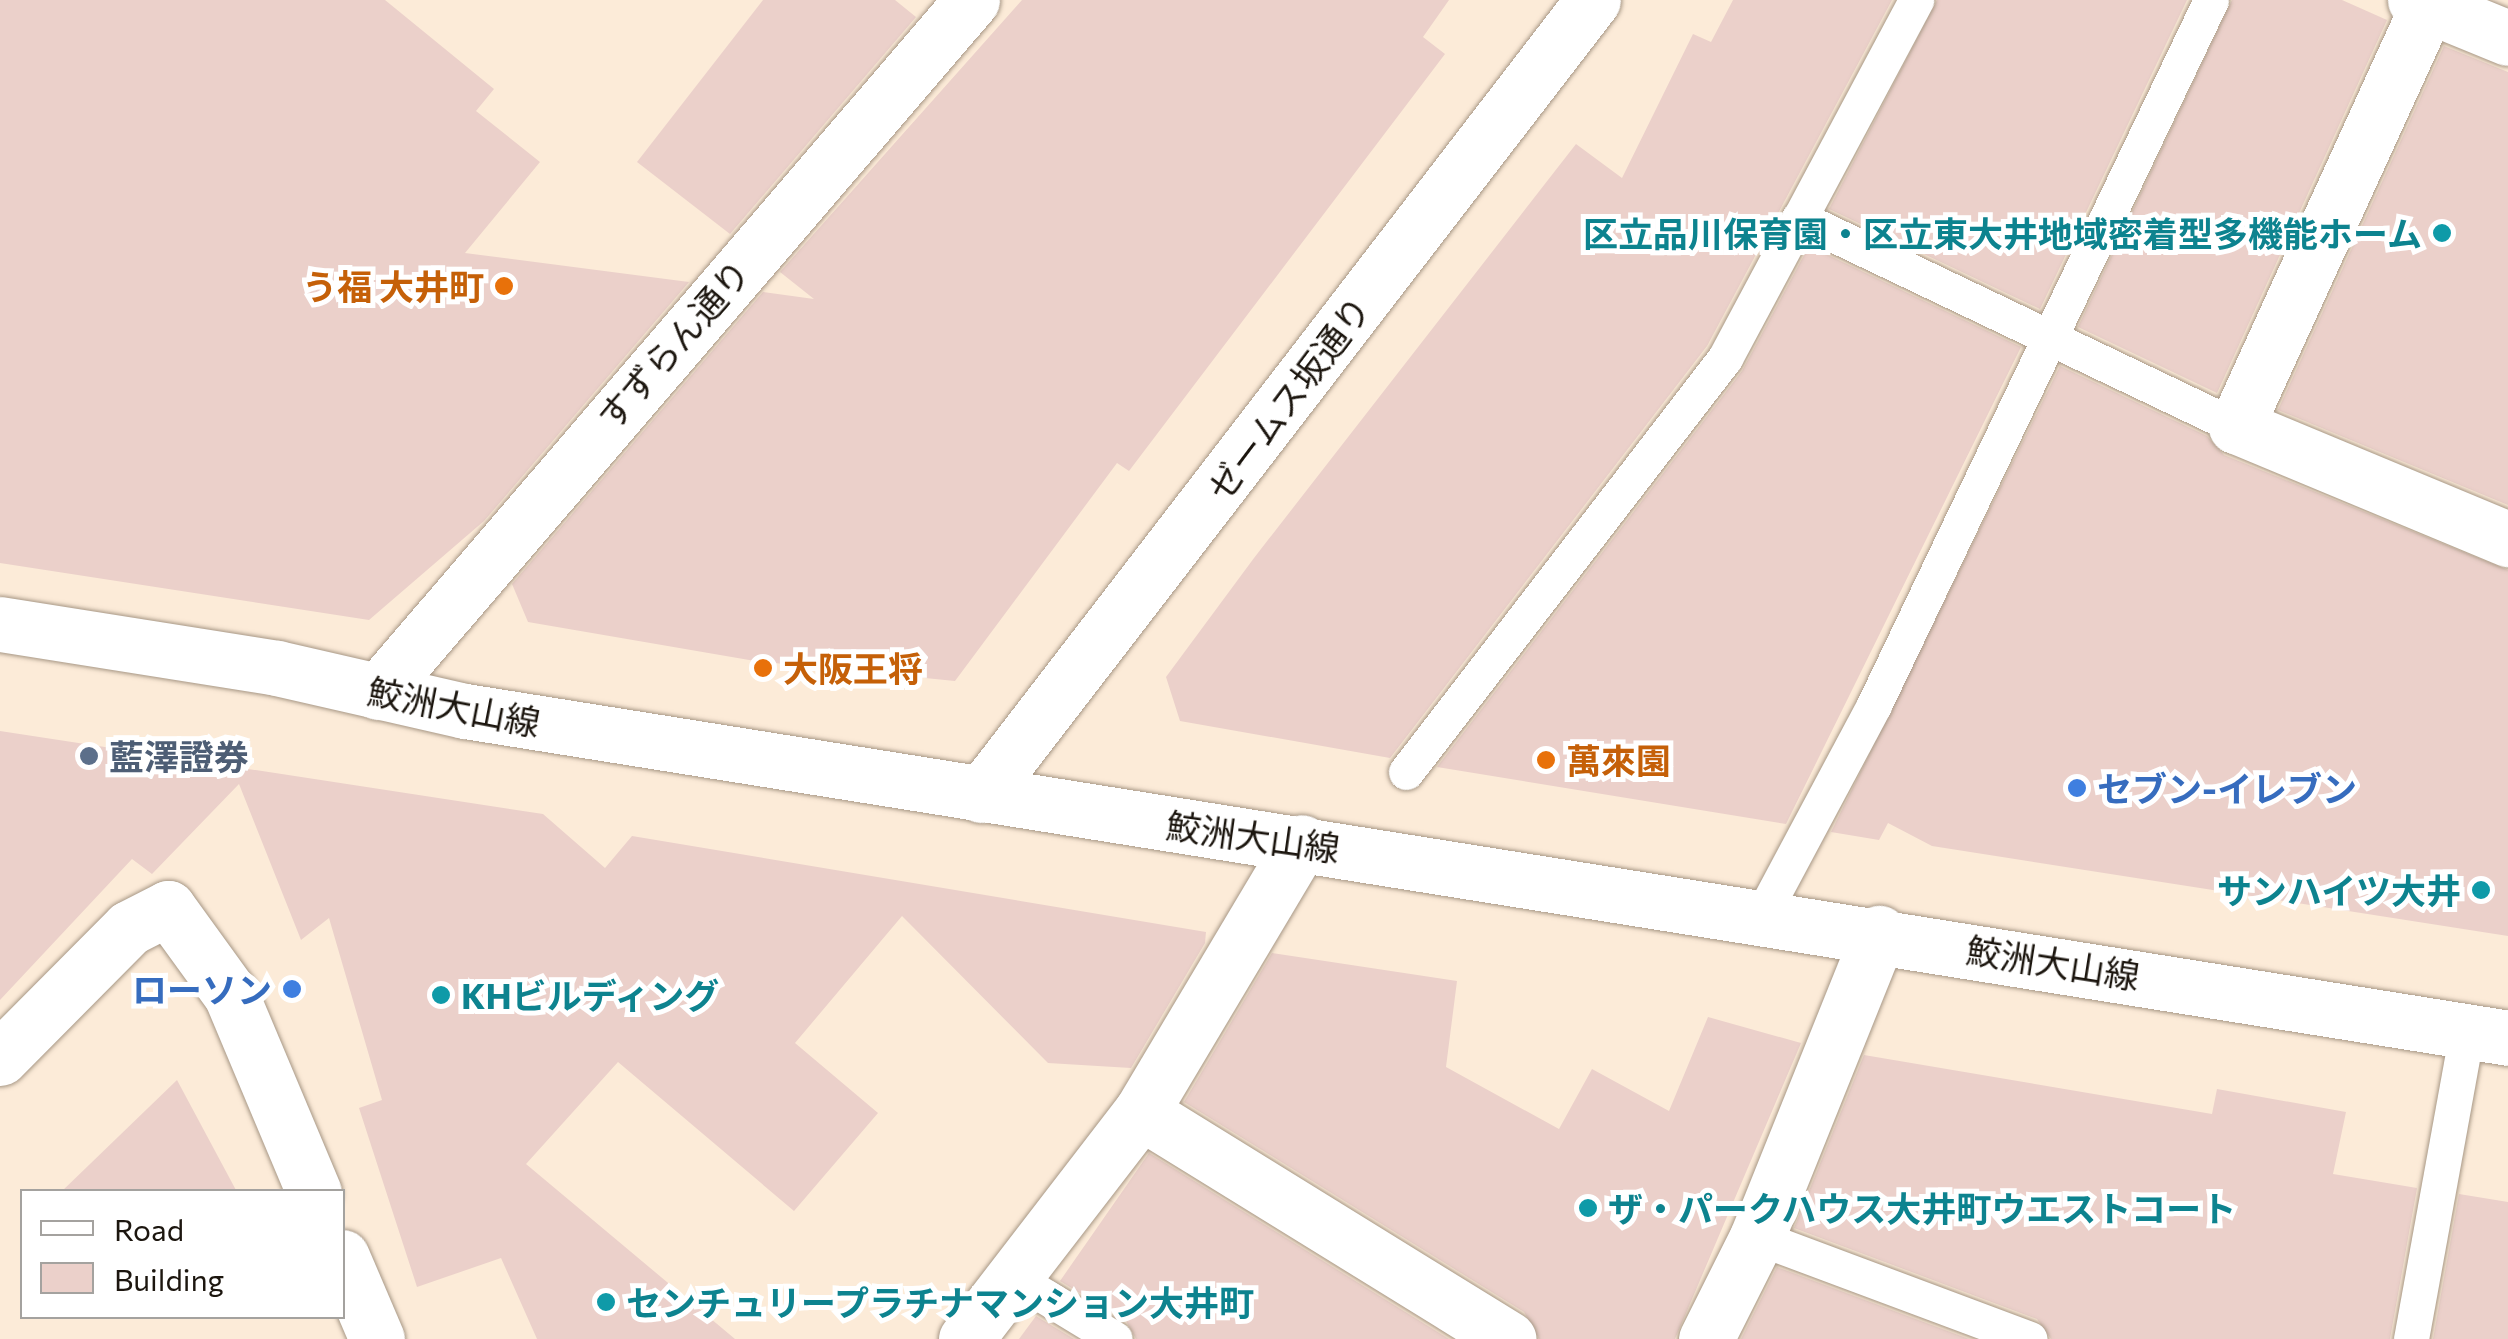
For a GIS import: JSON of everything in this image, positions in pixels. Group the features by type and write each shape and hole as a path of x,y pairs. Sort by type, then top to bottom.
{"street":[{"name":"ゼームス坂通り","path":"981,795 1593,0"},
{"name":"すずらん通り","path":"378,692 968,1"},
{"path":"2508,38 2422,2 2236,426 2508,539"},
{"name":"鮫洲大山線","path":"0,624 981,795 1878,933 2488,1034"},
{"path":"966,1339 1141,1112 1302,842"},
{"path":"0,1058 129,928 168,908 230,996 313,1189"},
{"path":"1706,1339 1757,1237 1878,933"},
{"path":"1141,1112 1508,1339"},
{"path":"345,1265 377,1339"}],"lane":[{"path":"1406,772 1726,358 1916,0"},
{"path":"1762,915 2050,340 2212,0"},
{"path":"1799,218 2236,426"},
{"path":"2411,1339 2488,1034"},
{"path":"1757,1237 2030,1339"},
{"path":"1012,1277 1115,1339"}],"building":[{"path":"0,0 385,0 494,89 476,111 540,162 465,253 689,282 484,521 369,620 0,563"},
{"path":"763,0 895,0 916,17 730,234 637,162"},
{"path":"1022,0 1449,0 1423,37 1445,54 1129,471 1117,463 955,681 755,661 528,622 512,584 763,292 814,299 780,272"},
{"path":"1733,0 1892,0 1707,346 1390,758 1180,721 1166,677 1254,558 1576,144 1622,178 1693,34 1711,42"},
{"path":"1937,0 2187,0 2040,309 1829,209"},
{"path":"2232,0 2342,0 2387,20 2217,393 2078,327"},
{"name":"区立品川保育園・区立東大井地域密着型多機能ホーム","path":"2444,46 2508,72 2508,505 2278,410"},
{"path":"1809,246 2021,347 1786,824 1437,767 1742,371"},
{"path":"2060,366 2207,436 2224,455 2508,570 2508,936 1932,846 1888,823 1879,840 1831,832"},
{"path":"0,731 543,814 605,868 632,836 1206,932 1205,943 1131,1068 1048,1063 902,916 795,1043 878,1113 794,1211 618,1062 526,1164 735,1339 537,1339 501,1258 417,1287 359,1108 382,1100 329,918 301,940 239,784 152,874 132,859 0,1000"},
{"path":"1272,953 1457,981 1446,1067 1559,1129 1592,1069 1669,1111 1708,1017 1801,1043 1675,1339 1539,1339 1524,1312 1184,1102"},
{"path":"1864,1055 2212,1114 2217,1089 2346,1112 2333,1174 2417,1188 2390,1339 2051,1339 2037,1319 1794,1228"},
{"path":"177,1080 235,1189 64,1189"},
{"path":"1149,1153 1449,1339 1136,1339 1126,1321 1060,1281"},
{"path":"2459,1194 2508,1202 2508,1339 2433,1339"},
{"path":"1777,1267 1969,1339 1741,1339"},
{"path":"1036,1316 1074,1339 1019,1339"}],"place":[{"name":"区立品川保育園・区立東大井地域密着型多機能ホーム","path":"2442,233"},
{"name":"う福 大井町","path":"504,286"},
{"name":"大阪王将","path":"763,668"},
{"name":"藍澤證券","path":"89,756"},
{"name":"萬來園","path":"1546,760"},
{"name":"セブン-イレブン","path":"2077,788"},
{"name":"サンハイツ大井","path":"2481,890"},
{"name":"ローソン","path":"292,989"},
{"name":"KHビルディング","path":"441,995"},
{"name":"ザ・パークハウス大井町ウエストコート","path":"1588,1208"},
{"name":"センチュリープラチナマンション大井町","path":"606,1302"}]}
